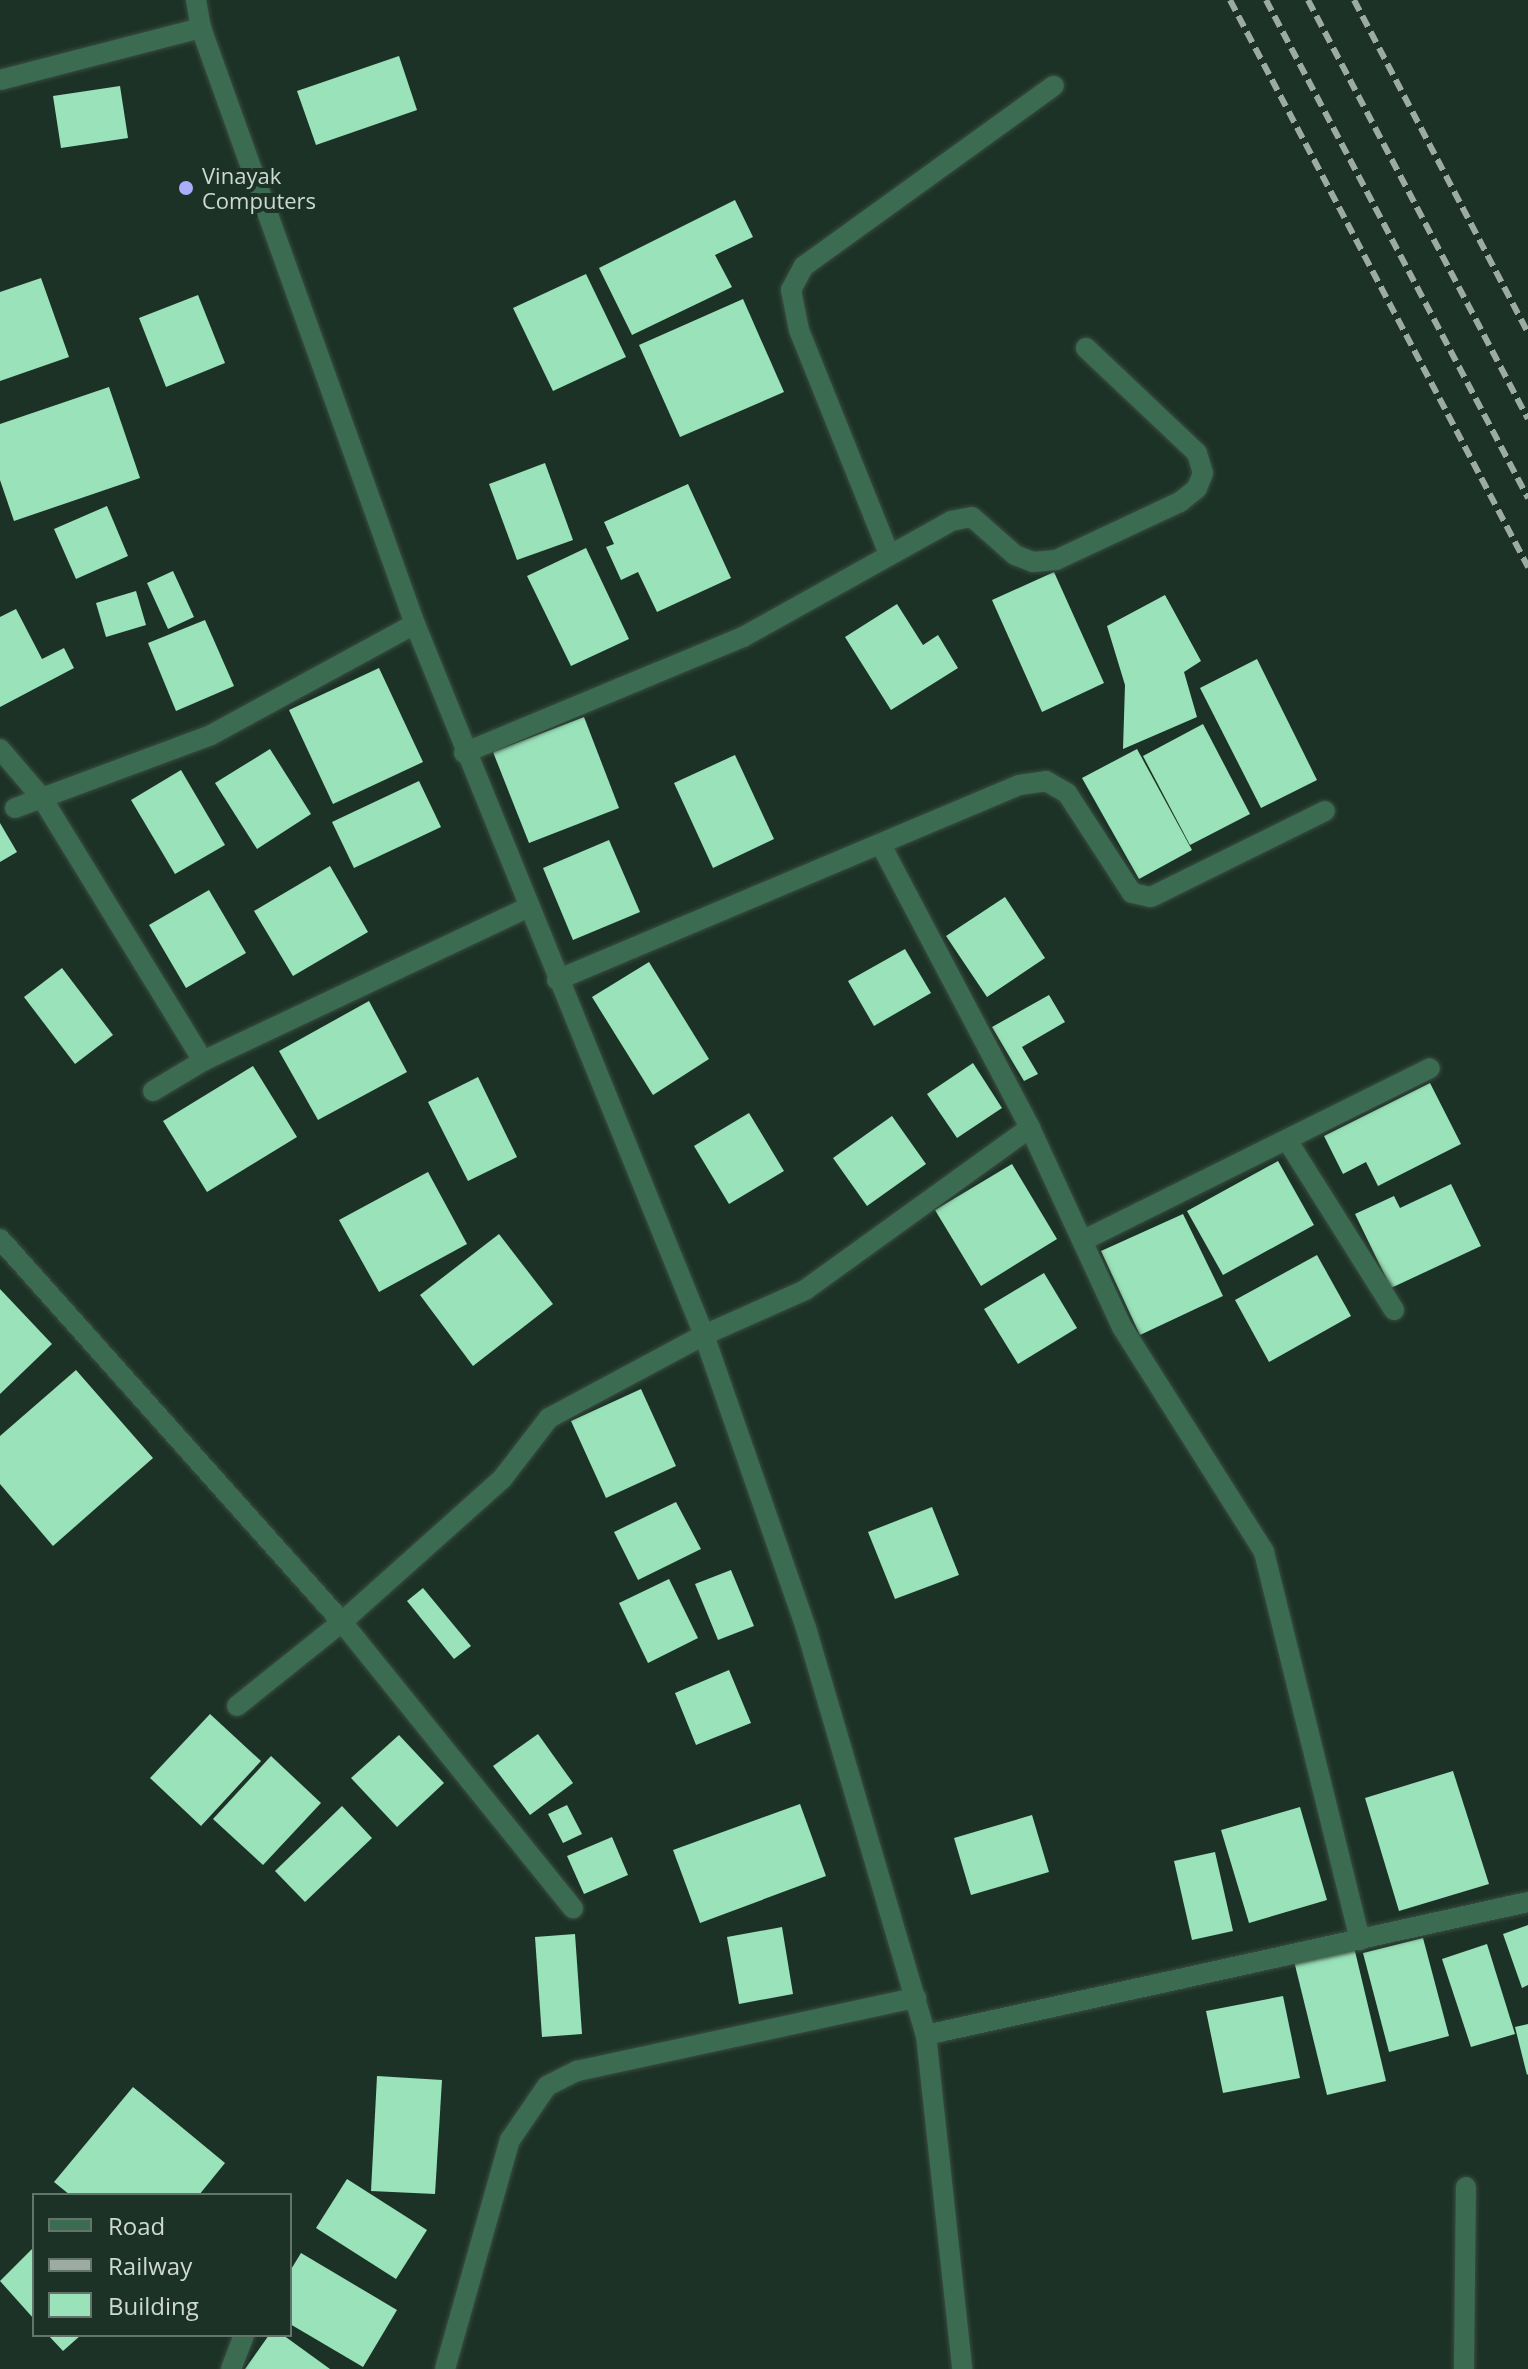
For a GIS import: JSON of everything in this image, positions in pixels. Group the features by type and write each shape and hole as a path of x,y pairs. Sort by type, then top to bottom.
{"street":[{"path":"196,0 201,28 415,624 464,753 704,1335 806,1628 926,2035 962,2369"},
{"path":"0,80 201,28"},
{"path":"889,554 799,330 791,290 804,266 1054,86"},
{"path":"464,753 743,637 951,521 972,517 1015,555 1033,562 1056,560 1180,502 1197,488 1203,473 1197,453 1086,348"},
{"path":"15,808 211,735 415,624"},
{"path":"0,749 42,798 203,1061"},
{"path":"557,980 1019,785 1046,781 1067,793 1132,893 1151,897 1325,811"},
{"path":"881,845 1030,1128 1122,1327 1244,1512 1264,1552 1360,1940"},
{"path":"153,1091 203,1061 529,907"},
{"path":"1084,1240 1430,1068"},
{"path":"237,1706 342,1622 502,1479 549,1418 704,1335 805,1290 1030,1128"},
{"path":"1287,1140 1394,1310"},
{"path":"0,1239 342,1622 573,1908"},
{"path":"926,2035 1528,1902"},
{"path":"445,2369 510,2140 547,2086 577,2071 916,1998"},
{"path":"1464,2369 1466,2187"},
{"path":"231,2369 243,2337"}],"building":[{"path":"399,56 417,110 316,145 297,91"},
{"path":"120,86 128,138 61,148 53,96"},
{"path":"735,200 753,237 715,255 732,287 632,335 599,268"},
{"path":"586,274 626,357 553,391 513,308"},
{"path":"41,278 69,357 0,381 0,292"},
{"path":"198,295 225,363 166,387 139,318"},
{"path":"743,299 784,392 680,437 639,345"},
{"path":"109,387 140,478 14,521 0,480 0,424"},
{"path":"545,463 573,540 517,560 489,484"},
{"path":"688,484 731,578 657,612 638,572 621,580 606,547 614,544 604,522"},
{"path":"107,506 128,556 76,579 54,529"},
{"path":"586,548 629,639 571,666 527,576"},
{"path":"173,571 194,617 168,629 147,583"},
{"path":"1054,572 1104,683 1042,712 992,600"},
{"path":"136,591 146,625 106,637 96,603"},
{"path":"1165,595 1201,661 1184,672 1197,717 1123,749 1125,685 1107,626"},
{"path":"897,604 923,645 938,635 958,668 891,710 845,637"},
{"path":"16,609 42,659 64,648 74,668 0,707 0,617"},
{"path":"205,620 234,686 176,711 148,643"},
{"path":"1257,659 1317,780 1261,808 1200,688"},
{"path":"379,668 423,762 333,804 289,710"},
{"path":"584,717 619,808 529,843 493,752"},
{"path":"1203,724 1250,814 1190,845 1143,756"},
{"path":"270,749 311,814 257,849 215,783"},
{"path":"1137,749 1192,850 1139,879 1082,778"},
{"path":"735,755 774,839 713,868 674,783"},
{"path":"181,770 225,845 175,874 131,800"},
{"path":"419,781 441,827 354,868 332,822"},
{"path":"0,823 17,852 0,862"},
{"path":"609,840 640,912 573,940 543,868"},
{"path":"330,866 368,932 293,976 254,911"},
{"path":"209,890 246,953 186,988 149,925"},
{"path":"1005,897 1045,958 987,997 946,936"},
{"path":"905,949 931,993 874,1026 848,981"},
{"path":"649,962 709,1059 653,1095 592,997"},
{"path":"62,968 113,1035 75,1064 24,997"},
{"path":"1049,995 1065,1022 1022,1047 1038,1074 1024,1081 992,1027"},
{"path":"369,1001 407,1072 318,1120 279,1051"},
{"path":"973,1063 1002,1108 957,1138 927,1094"},
{"path":"253,1066 297,1137 207,1192 163,1121"},
{"path":"478,1077 517,1157 468,1181 428,1102"},
{"path":"1430,1083 1461,1144 1378,1186 1366,1162 1343,1174 1324,1136"},
{"path":"749,1113 784,1171 729,1204 694,1146"},
{"path":"892,1116 926,1164 867,1206 833,1158"},
{"path":"1278,1161 1314,1225 1223,1275 1187,1211"},
{"path":"1012,1164 1057,1239 981,1286 935,1210"},
{"path":"428,1172 467,1244 379,1292 339,1220"},
{"path":"1451,1184 1481,1246 1391,1288 1355,1214 1394,1196 1400,1208"},
{"path":"1183,1214 1223,1296 1140,1335 1101,1251"},
{"path":"499,1234 553,1304 473,1366 420,1295"},
{"path":"1317,1255 1351,1316 1269,1362 1235,1300"},
{"path":"1044,1273 1077,1328 1018,1364 984,1309"},
{"path":"0,1289 52,1344 0,1394"},
{"path":"76,1370 153,1458 53,1546 0,1484 0,1436"},
{"path":"641,1389 676,1466 606,1498 571,1421"},
{"path":"676,1502 701,1549 638,1580 614,1532"},
{"path":"932,1507 959,1575 895,1599 868,1532"},
{"path":"731,1570 754,1626 718,1640 695,1584"},
{"path":"669,1579 698,1638 648,1663 619,1603"},
{"path":"423,1588 471,1646 454,1659 407,1601"},
{"path":"729,1670 751,1723 696,1745 675,1693"},
{"path":"210,1714 261,1761 201,1826 150,1778"},
{"path":"538,1734 573,1783 530,1815 493,1766"},
{"path":"399,1735 444,1783 397,1827 351,1778"},
{"path":"271,1756 321,1803 263,1865 213,1819"},
{"path":"1453,1771 1489,1884 1399,1911 1365,1798"},
{"path":"800,1804 826,1876 700,1923 673,1850"},
{"path":"567,1805 582,1834 563,1843 548,1814"},
{"path":"342,1806 372,1838 305,1902 275,1871"},
{"path":"1300,1807 1327,1900 1249,1923 1221,1830"},
{"path":"1032,1815 1049,1872 971,1895 954,1838"},
{"path":"612,1837 628,1875 584,1894 567,1856"},
{"path":"1215,1852 1233,1931 1192,1940 1174,1861"},
{"path":"1528,1925 1528,1985 1522,1988 1503,1934"},
{"path":"782,1927 793,1994 739,2004 727,1937"},
{"path":"575,1934 582,2034 542,2037 535,1937"},
{"path":"1423,1938 1449,2036 1389,2052 1363,1953"},
{"path":"1487,1944 1515,2034 1471,2047 1442,1959"},
{"path":"1354,1947 1386,2081 1327,2095 1294,1961"},
{"path":"1283,1996 1300,2078 1223,2093 1206,2011"},
{"path":"1528,2024 1528,2074 1527,2075 1515,2027"},
{"path":"377,2076 442,2080 435,2194 371,2191"},
{"path":"133,2087 225,2163 201,2193 68,2193 54,2182"},
{"path":"347,2179 427,2230 396,2279 316,2228"},
{"path":"32,2249 32,2317 0,2281"},
{"path":"301,2253 397,2310 363,2367 292,2325 292,2268"},
{"path":"50,2337 79,2337 63,2351"},
{"path":"268,2337 286,2337 330,2369 245,2369"}],"railway":[{"path":"1230,0 1528,567"},
{"path":"1266,0 1528,498"},
{"path":"1308,0 1528,419"},
{"path":"1354,0 1528,333"}],"place":[{"name":"Vinayak Computers","path":"186,188"}]}
